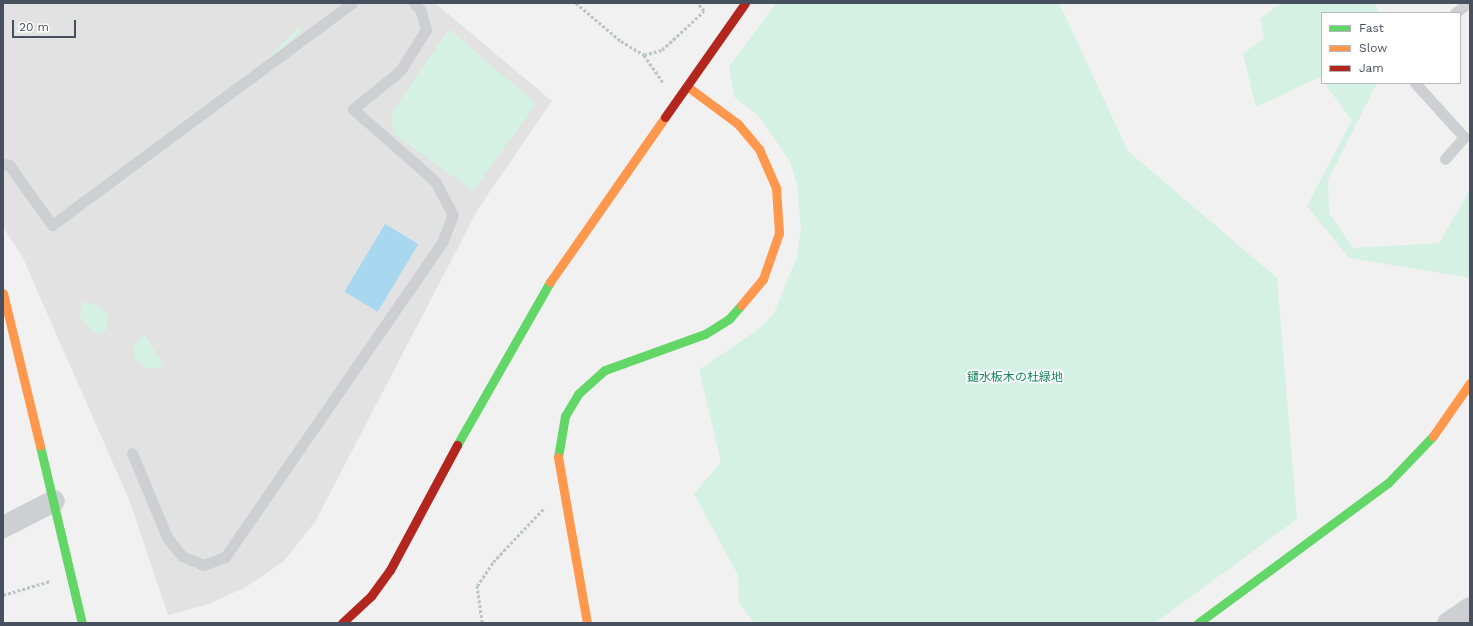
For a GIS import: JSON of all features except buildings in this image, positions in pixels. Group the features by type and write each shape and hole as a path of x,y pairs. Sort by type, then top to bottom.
{"street":[{"path":"342,623 371,596 390,570 511,346 565,259 688,87 745,3"},
{"path":"587,623 562,489 559,440 566,416 578,394 605,370 705,334 729,319 756,291 774,254 779,233 778,199 766,160 738,124 688,87"},
{"path":"3,293 7,320 54,500 82,623"},
{"path":"1198,623 1388,483 1434,435 1470,383"},
{"path":"3,527 54,500"},
{"path":"1448,623 1470,608"}],"lane":[{"path":"3,164 9,165 52,225 352,3"},
{"path":"132,453 167,537 182,556 203,564 225,557 442,243 452,214 435,181 353,109 400,71 426,30 421,11 414,3"},
{"path":"1456,12 1468,3"},
{"path":"1416,84 1464,137 1445,159"}],"path":[{"path":"576,3 621,41 644,55 664,84"},
{"path":"644,55 662,50 704,11 697,3"},
{"path":"482,623 477,586 493,562 562,489"},
{"path":"3,595 52,581"}],"shaded area":[{"path":"3,3 435,3 552,101 478,209 315,522 284,561 246,587 209,604 168,615 130,502 22,256 3,227"}],"green space":[{"name":"鑓水板木の杜緑地","path":"776,3 1059,3 1128,151 1277,278 1297,519 1155,623 754,623 739,603 738,575 694,494 721,462 699,370 760,328 774,313 797,257 801,228 797,185 790,161 758,115 734,97 729,67"},
{"path":"1281,3 1375,3 1379,12 1321,12 1321,78 1320,77 1256,107 1243,54 1264,38 1260,19"},
{"path":"299,27 302,30 269,62 266,60"},
{"path":"449,29 536,104 473,191 393,133 391,114"},
{"path":"1325,84 1376,84 1328,180 1329,213 1353,248 1439,243 1470,190 1470,278 1349,258 1307,206 1352,120"},
{"path":"83,302 100,306 108,317 106,331 97,334 87,326 79,314"},
{"path":"144,334 165,367 148,369 134,358 134,345"}],"water":[{"path":"385,224 418,244 378,312 344,292"}],"traffic: fast":[{"path":"457,445 550,282"},
{"path":"558,457 565,416 578,394 605,370 705,334 729,319 741,305"},
{"path":"1198,623 1388,483 1433,436"},
{"path":"40,446 82,623"}],"traffic: slow":[{"path":"688,87 738,124 759,149 776,188 779,233 763,279 741,305"},
{"path":"550,282 665,117"},
{"path":"3,293 40,446"},
{"path":"1433,436 1470,383"},
{"path":"558,457 587,623"}],"traffic: jam":[{"path":"665,117 745,3"},
{"path":"342,623 371,596 390,570 457,445"}]}
